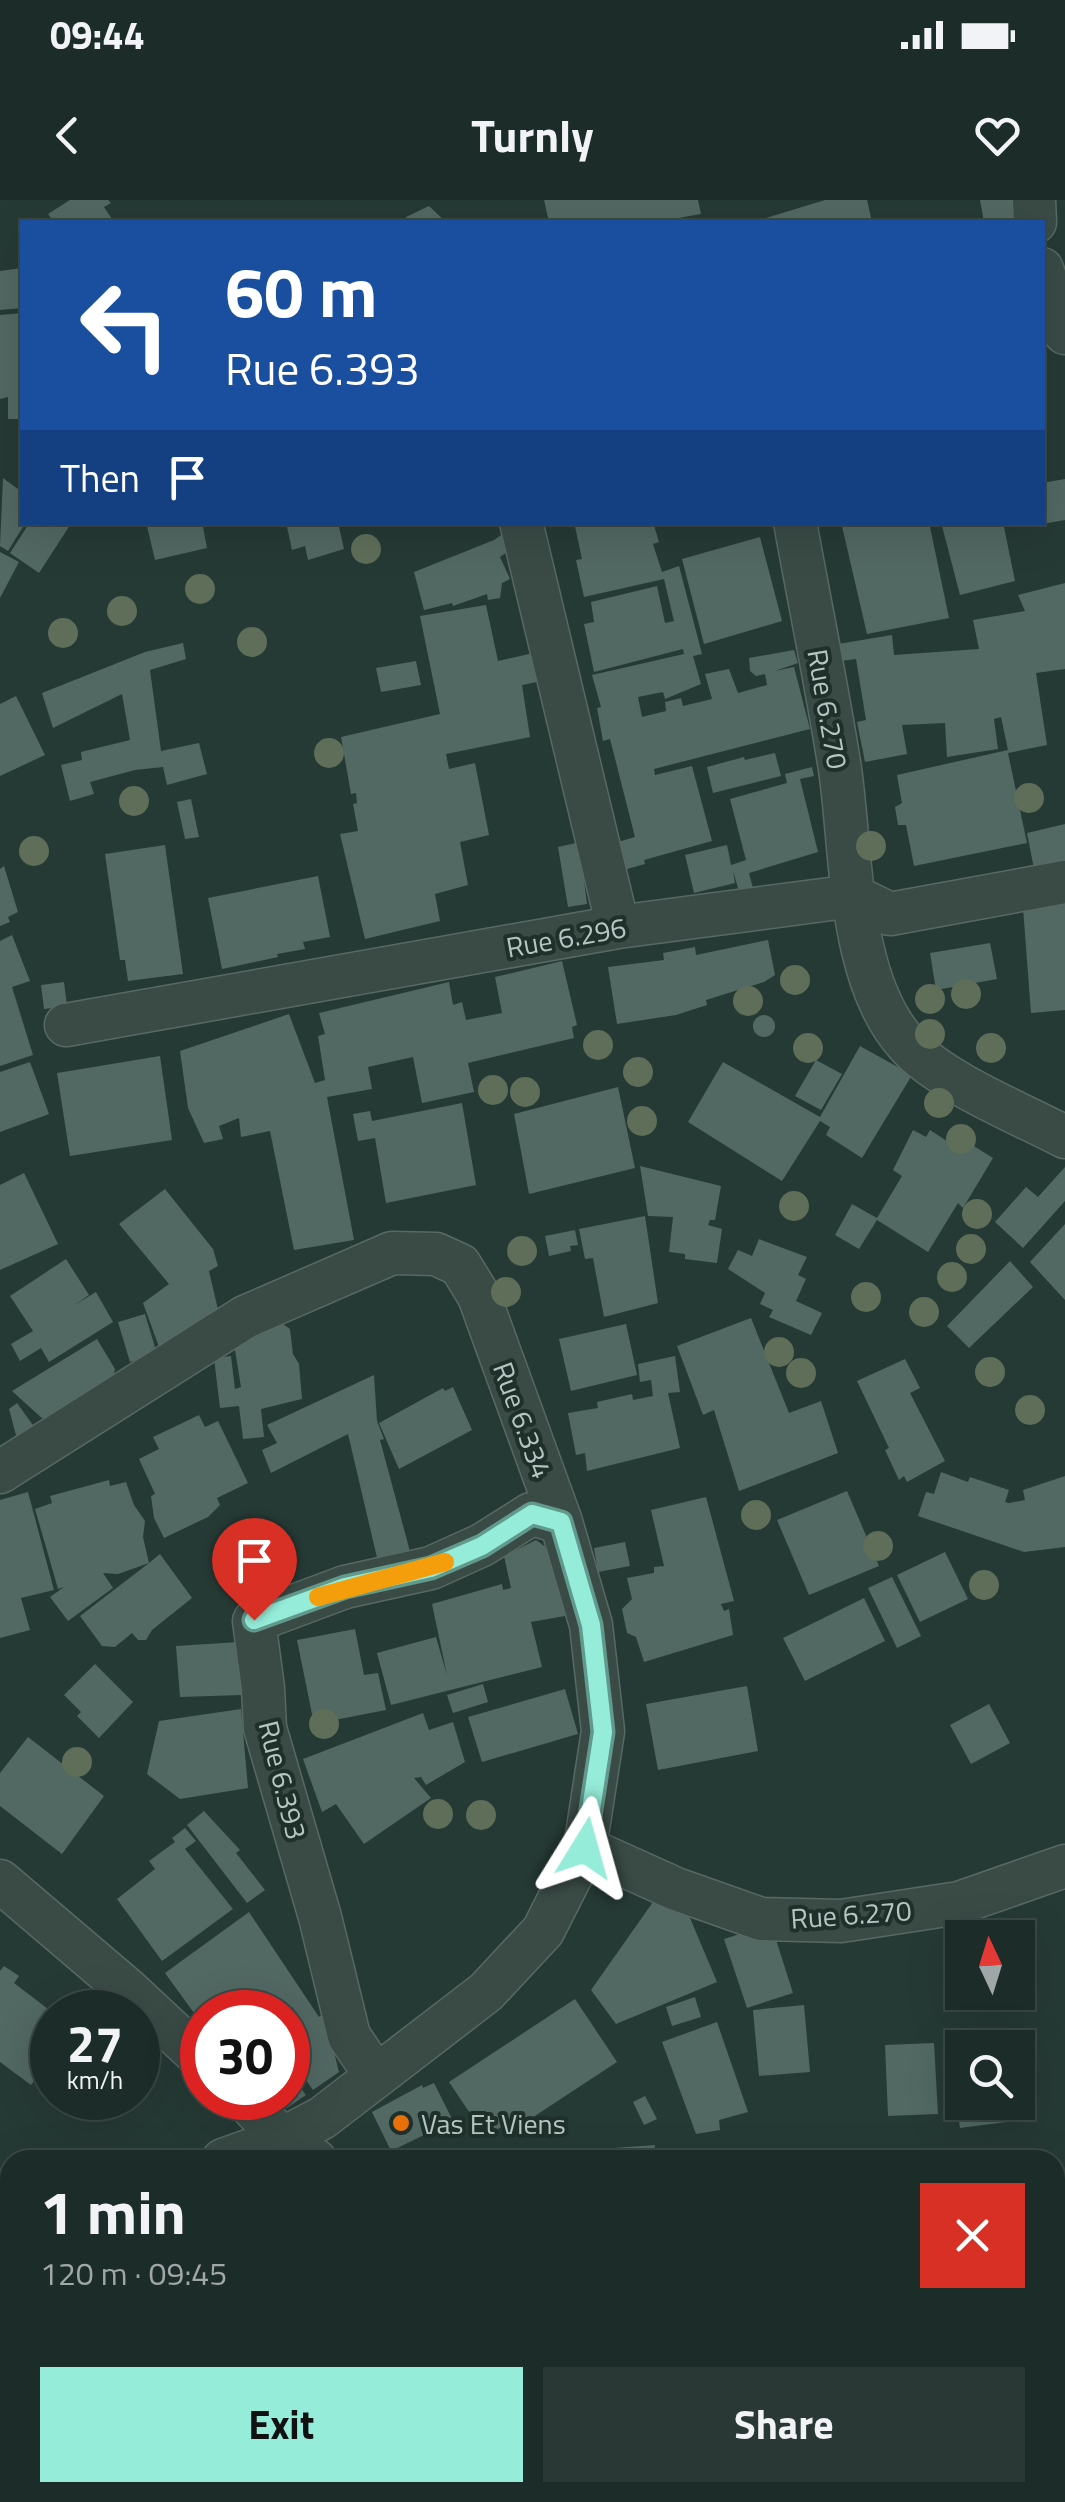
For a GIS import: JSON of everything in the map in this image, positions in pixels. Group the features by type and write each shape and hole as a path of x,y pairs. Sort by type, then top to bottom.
{"street":[{"path":"1045,277 1065,333"},
{"path":"523,525 618,927"},
{"name":"Rue 6.270","path":"796,525 840,771 852,896 877,1000 908,1046 955,1080 1065,1136"},
{"name":"Rue 6.296","path":"66,1025 618,927 852,896 890,914 1065,882"},
{"name":"Rue 6.334","path":"0,1472 245,1317 392,1254 436,1254 460,1265 479,1296 561,1522 591,1625 603,1732 585,1848 543,1931 486,1992 322,2118 299,2150"},
{"name":"Rue 6.393","path":"376,2076 349,2036 320,1917 265,1728 264,1688 254,1620 345,1587 431,1568 482,1546 532,1514 561,1522"},
{"name":"Rue 6.270","path":"585,1848 676,1890 761,1919 841,1921 959,1904 1065,1866"},
{"path":"0,1882 180,2038"},
{"path":"267,2120 299,2150"}],"building":[{"path":"70,200 108,200 111,203 104,207 113,220 52,220 48,214"},
{"path":"544,200 698,200 701,214 667,220 549,220"},
{"path":"825,200 867,200 872,220 766,220"},
{"path":"980,200 1027,200 1031,220 984,220"},
{"path":"429,206 444,220 406,220"},
{"path":"20,268 20,308 0,310 0,271"},
{"path":"20,313 20,419 8,419 8,397 0,399 0,315"},
{"path":"3,478 20,491 20,525 24,525 8,551 0,546"},
{"path":"1065,479 1065,520 1045,523 1045,482"},
{"path":"28,525 70,525 39,573 10,553"},
{"path":"147,525 203,525 207,548 155,560"},
{"path":"287,525 339,525 344,549 308,560 305,546 292,550"},
{"path":"575,525 654,525 659,542 653,544 662,572 679,566 702,654 693,656 701,684 665,699 663,692 638,697 642,717 666,711 665,702 681,698 683,706 712,699 705,674 729,669 738,693 767,685 765,674 756,676 750,671 749,658 794,650 798,663 775,671 794,667 810,729 654,769 655,775 692,766 712,841 644,860 645,864 620,871 614,843 635,837 610,739 603,741 597,708 601,707 592,675 684,654 683,649 594,672 584,624 594,622 591,602 657,586 665,623 674,621 664,579 584,597 576,560 582,559"},
{"path":"842,525 930,525 949,618 867,634"},
{"path":"942,525 1004,525 1015,581 960,595"},
{"path":"510,529 520,543 500,557 510,579 502,583 500,598 488,600 487,594 453,606 452,603 424,610 414,572 494,540"},
{"path":"760,537 782,621 704,644 682,559"},
{"path":"0,552 19,562 0,598"},
{"path":"1065,583 1065,669 1036,673 1047,745 1008,753 1027,843 914,866 906,825 898,825 895,807 902,803 897,775 1008,750 1001,717 994,719 998,749 947,757 945,723 902,725 907,754 865,762 857,722 866,720 856,659 841,661 838,644 892,635 894,655 979,649 973,620 1025,611 1018,595"},
{"path":"486,605 498,661 547,650 552,679 522,685 530,737 446,754 449,769 475,763 489,835 460,842 468,885 435,894 440,921 365,939 340,834 358,831 353,804 357,803 356,793 351,794 341,737 440,714 420,616"},
{"path":"183,643 186,659 150,670 161,751 199,743 207,774 167,785 163,767 135,770 90,782 94,794 70,801 61,765 82,760 81,752 130,740 122,694 53,728 42,693 145,652"},
{"path":"416,661 421,685 381,692 376,668"},
{"path":"16,696 45,755 0,776 0,704"},
{"path":"775,753 781,776 713,793 707,767"},
{"path":"812,767 814,776 800,779 818,852 749,873 753,888 739,891 733,871 735,883 694,893 685,855 727,845 731,865 746,860 730,799 787,783 785,774"},
{"path":"191,799 199,837 185,839 177,802"},
{"path":"1065,824 1065,866 1035,874 1027,833"},
{"path":"585,841 591,878 584,880 587,904 568,907 558,847"},
{"path":"165,845 183,974 128,981 125,960 120,960 105,854"},
{"path":"4,866 18,912 0,926 0,869"},
{"path":"318,876 330,937 303,942 305,949 277,954 278,957 222,969 208,898"},
{"path":"1065,904 1065,1010 1031,1013 1023,908"},
{"path":"12,935 30,981 12,987 33,1055 0,1066 0,941"},
{"path":"768,940 775,975 764,982 706,1000 707,1005 676,1015 617,1024 608,967 664,960 663,953 695,947 696,955"},
{"path":"990,943 997,979 936,990 930,953"},
{"path":"562,961 577,1025 572,1027 574,1038 468,1063 474,1092 422,1103 413,1057 368,1067 372,1089 327,1097 354,1240 294,1250 270,1131 241,1137 239,1118 219,1126 223,1139 204,1143 188,1108 180,1051 289,1014 315,1083 325,1080 318,1036 325,1034 319,1013 449,982 453,1005 462,1002 466,1020 502,1013 495,977"},
{"path":"64,982 67,1006 44,1009 41,985"},
{"path":"764,1015 772,1018 772,1034 764,1037 756,1034 753,1026 756,1018"},
{"path":"860,1046 912,1075 862,1158 826,1135 830,1127 820,1121 782,1181 688,1122 723,1062 820,1117"},
{"path":"160,1056 172,1140 70,1156 57,1073"},
{"path":"816,1060 842,1074 821,1110 795,1096"},
{"path":"30,1062 49,1114 0,1132 0,1072"},
{"path":"618,1087 635,1168 529,1194 514,1114"},
{"path":"462,1103 476,1185 386,1203 375,1138 358,1141 353,1114 370,1111 372,1121"},
{"path":"913,1130 926,1137 930,1130 953,1145 958,1136 993,1158 963,1208 958,1203 928,1252 877,1220 859,1249 835,1235 852,1204 877,1218 902,1176 893,1170"},
{"path":"640,1166 721,1186 715,1220 708,1225 722,1229 717,1263 685,1259 685,1254 669,1252 673,1217 648,1216"},
{"path":"1065,1167 1065,1201 1023,1248 995,1222 1026,1187 1038,1197"},
{"path":"24,1173 58,1244 0,1270 0,1185"},
{"path":"165,1189 213,1249 218,1266 209,1271 219,1314 162,1355 143,1303 169,1284 119,1224"},
{"path":"645,1216 658,1303 604,1317 593,1258 585,1259 579,1229"},
{"path":"1065,1224 1065,1300 1030,1262"},
{"path":"575,1230 578,1245 570,1246 571,1251 549,1256 545,1236"},
{"path":"759,1239 807,1257 798,1275 806,1279 796,1301 822,1313 811,1335 769,1317 773,1310 760,1304 765,1293 728,1269 738,1250 752,1256"},
{"path":"66,1259 89,1295 73,1306 96,1292 113,1322 49,1362 41,1348 20,1361 11,1344 33,1331 10,1296"},
{"path":"1010,1261 1033,1287 969,1348 947,1326"},
{"path":"145,1314 157,1354 130,1362 118,1322"},
{"path":"751,1318 789,1413 821,1401 838,1453 739,1491 714,1410 703,1415 677,1346"},
{"path":"280,1322 290,1329 302,1399 261,1409 264,1437 243,1439 239,1406 220,1408 214,1358 231,1356 235,1389 241,1387 234,1344"},
{"path":"626,1324 637,1375 571,1391 559,1339"},
{"path":"97,1339 115,1369 109,1397 55,1430 12,1391"},
{"path":"675,1356 680,1392 668,1393 680,1448 587,1471 585,1453 576,1455 568,1413 598,1408 597,1402 632,1394 633,1400 653,1396 651,1380 640,1382 638,1364"},
{"path":"905,1359 920,1388 910,1393 945,1461 907,1482 904,1476 899,1480 885,1450 889,1448 857,1381"},
{"path":"374,1375 377,1421 384,1439 380,1440 415,1570 382,1579 348,1434 271,1473 262,1450 277,1443 267,1425"},
{"path":"453,1387 472,1430 399,1469 379,1423 443,1388 445,1391"},
{"path":"17,1403 40,1435 20,1450 9,1409"},
{"path":"199,1415 205,1427 218,1421 248,1483 217,1498 220,1505 208,1517 164,1538 154,1518 151,1496 155,1494 139,1459 159,1449 153,1437"},
{"path":"941,1472 1009,1490 1005,1502 1009,1503 1025,1500 1023,1490 1065,1476 1065,1547 1024,1552 918,1516 926,1492 934,1494"},
{"path":"109,1480 110,1486 126,1482 145,1521 143,1537 149,1563 118,1574 103,1573 113,1588 68,1621 50,1597 64,1587 58,1589 35,1509 52,1503 50,1496"},
{"path":"847,1491 879,1566 809,1595 777,1520"},
{"path":"28,1492 54,1590 21,1598 30,1630 0,1638 0,1500"},
{"path":"706,1497 734,1601 721,1604 724,1611 729,1609 733,1635 644,1662 636,1637 627,1633 622,1609 632,1599 627,1578 654,1573 654,1567 664,1566 651,1510"},
{"path":"536,1540 554,1553 565,1616 531,1622 542,1667 391,1705 377,1653 436,1637 447,1675 432,1604 502,1584 503,1590 511,1588 504,1556"},
{"path":"625,1542 630,1566 598,1572 594,1548"},
{"path":"945,1552 968,1599 920,1622 897,1575"},
{"path":"160,1554 192,1598 152,1630 146,1640 138,1640 132,1633 115,1647 102,1646 80,1616"},
{"path":"892,1577 921,1636 897,1648 868,1588"},
{"path":"864,1598 885,1641 805,1681 783,1638"},
{"path":"355,1629 364,1675 378,1673 386,1710 314,1724 297,1640"},
{"path":"239,1642 242,1695 180,1697 176,1646"},
{"path":"95,1664 133,1702 99,1738 77,1716 81,1712 64,1695"},
{"path":"483,1684 488,1702 453,1713 447,1695"},
{"path":"747,1686 758,1751 658,1770 646,1704"},
{"path":"565,1689 578,1734 482,1762 468,1717"},
{"path":"989,1704 1010,1743 971,1764 950,1725"},
{"path":"241,1709 248,1788 180,1799 147,1774 159,1721"},
{"path":"423,1713 429,1730 453,1722 465,1762 426,1785 421,1777 414,1778 431,1798 364,1844 336,1804 322,1812 303,1759"},
{"path":"28,1737 104,1796 62,1854 0,1806 0,1773"},
{"path":"204,1811 240,1850 236,1853 265,1890 247,1903 187,1825"},
{"path":"185,1828 196,1841 185,1849 233,1909 162,1961 117,1899 155,1869 149,1861 175,1842 172,1838"},
{"path":"660,1892 690,1918 717,1982 616,2024 591,1990"},
{"path":"249,1912 301,1990 180,1990 180,1994 165,1973"},
{"path":"771,1924 793,1993 747,2008 724,1939"},
{"path":"4,1966 19,1976 14,1983 30,1995 30,2084 0,2062 0,1971"},
{"path":"695,1997 701,2017 672,2026 666,2007"},
{"path":"575,1999 617,2062 509,2133 504,2125 486,2137 449,2082"},
{"path":"310,2004 319,2017 324,2012 339,2072 313,2090"},
{"path":"804,2005 810,2072 759,2076 753,2010"},
{"path":"717,2022 748,2112 719,2120 720,2130 696,2134 662,2042"},
{"path":"934,2043 938,2114 888,2116 885,2045"},
{"path":"434,2083 453,2121 391,2150 372,2112 422,2085 423,2088"},
{"path":"645,2096 657,2119 644,2125 633,2102"},
{"path":"959,2120 1022,2120 960,2128"},
{"path":"655,2145 655,2150 599,2149"}],"slow traffic":[{"path":"318,1597 445,1562"}],"place":[{"name":"Vas Et Viens","path":"401,2123"}],"route":[{"path":"254,1620 345,1587 431,1568 482,1546 532,1514 561,1522 591,1625 603,1732 585,1848"}]}
